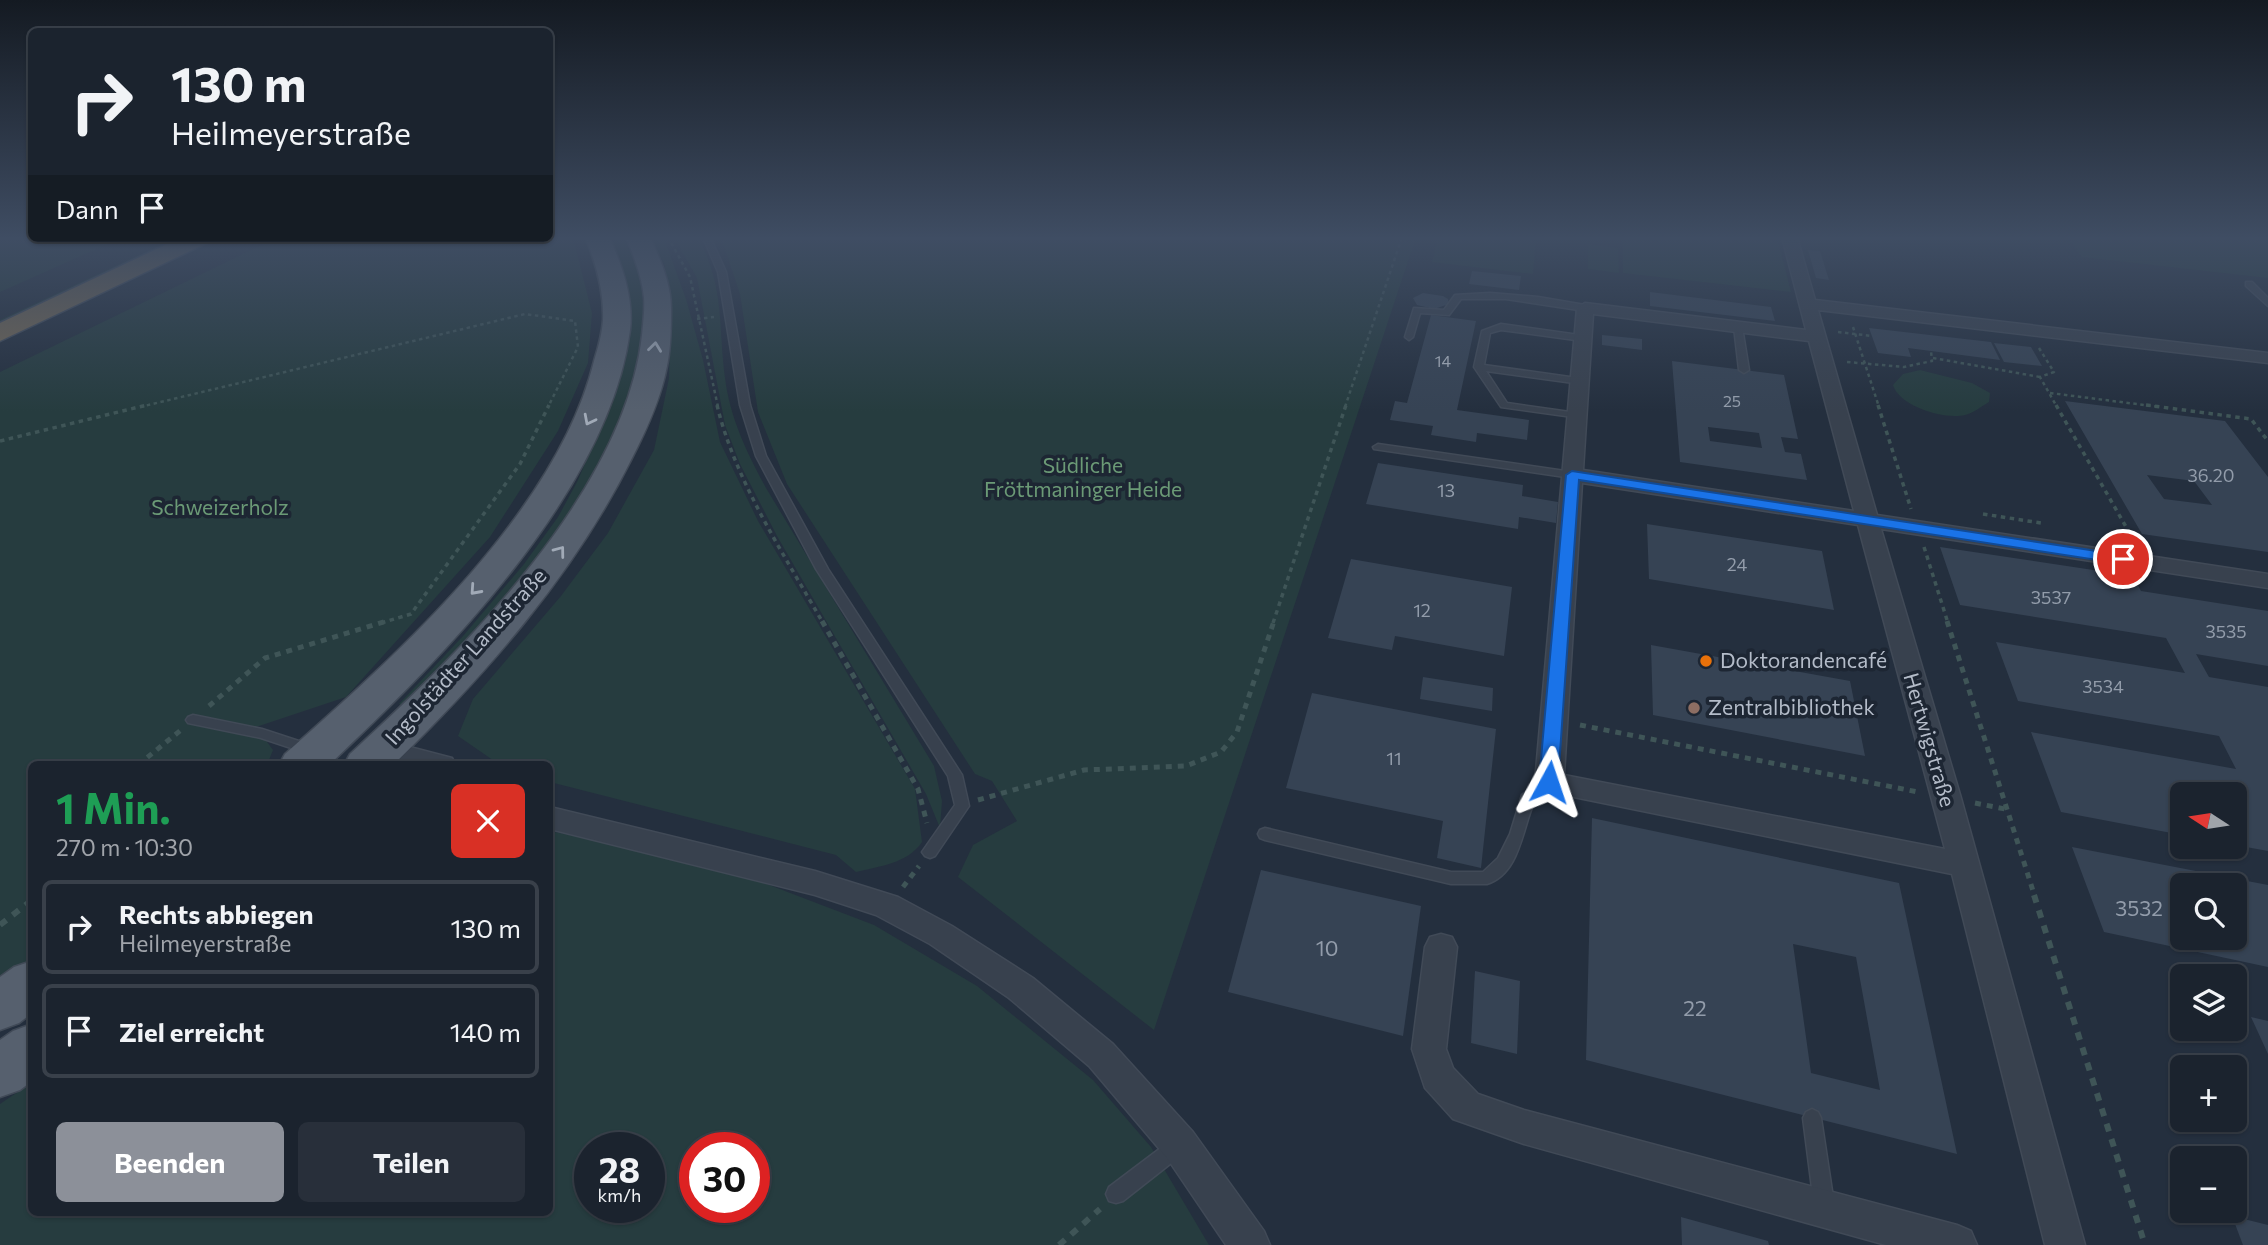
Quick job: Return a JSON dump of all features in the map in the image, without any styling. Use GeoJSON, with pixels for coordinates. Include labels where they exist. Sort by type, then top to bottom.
{"type":"FeatureCollection","features":[{"type":"Feature","properties":{"kind":"highway"},"geometry":{"type":"LineString","coordinates":[[0,309],[30,295]]}},
{"type":"Feature","properties":{"kind":"highway"},"geometry":{"type":"LineString","coordinates":[[0,333],[79,295]]}},
{"type":"Feature","properties":{"kind":"main road","name":"Ingolstädter Landstraße"},"geometry":{"type":"LineString","coordinates":[[318,760],[480,585],[532,517],[567,462],[596,406],[616,330],[614,295]]}},
{"type":"Feature","properties":{"kind":"main road","name":"Ingolstädter Landstraße"},"geometry":{"type":"LineString","coordinates":[[375,757],[442,691],[512,612],[603,489],[639,414],[654,354],[659,308],[657,295]]}},
{"type":"Feature","properties":{"kind":"main road"},"geometry":{"type":"LineString","coordinates":[[318,760],[375,757]]}},
{"type":"Feature","properties":{"kind":"main road"},"geometry":{"type":"LineString","coordinates":[[0,1006],[28,986]]}},
{"type":"Feature","properties":{"kind":"main road"},"geometry":{"type":"LineString","coordinates":[[0,1072],[28,1051]]}},
{"type":"Feature","properties":{"kind":"street","name":"Hertwigstraße"},"geometry":{"type":"LineString","coordinates":[[1806,295],[1947,798],[2065,1245]]}},
{"type":"Feature","properties":{"kind":"street"},"geometry":{"type":"LineString","coordinates":[[1809,304],[2268,358]]}},
{"type":"Feature","properties":{"kind":"street"},"geometry":{"type":"LineString","coordinates":[[1817,333],[1738,327],[1585,308],[1549,782],[1963,864]]}},
{"type":"Feature","properties":{"kind":"street"},"geometry":{"type":"LineString","coordinates":[[1572,475],[2268,581]]}},
{"type":"Feature","properties":{"kind":"street"},"geometry":{"type":"LineString","coordinates":[[375,757],[408,761]]}},
{"type":"Feature","properties":{"kind":"street"},"geometry":{"type":"LineString","coordinates":[[553,819],[791,876],[887,906],[941,935],[1021,988],[1101,1055],[1180,1145],[1250,1245]]}},
{"type":"Feature","properties":{"kind":"street"},"geometry":{"type":"LineString","coordinates":[[1441,947],[1429,1049],[1438,1077],[1466,1107],[1524,1127],[1957,1245]]}},
{"type":"Feature","properties":{"kind":"lane"},"geometry":{"type":"LineString","coordinates":[[726,295],[745,405],[761,456],[822,569],[955,775],[962,806],[930,852]]}},
{"type":"Feature","properties":{"kind":"lane"},"geometry":{"type":"LineString","coordinates":[[1409,337],[1417,310],[1446,313],[1458,297],[1476,295]]}},
{"type":"Feature","properties":{"kind":"lane"},"geometry":{"type":"LineString","coordinates":[[1495,295],[1585,308]]}},
{"type":"Feature","properties":{"kind":"lane"},"geometry":{"type":"LineString","coordinates":[[1577,416],[1504,405],[1479,367],[1486,331],[1501,327],[1583,338]]}},
{"type":"Feature","properties":{"kind":"lane"},"geometry":{"type":"LineString","coordinates":[[1738,327],[1744,370]]}},
{"type":"Feature","properties":{"kind":"lane"},"geometry":{"type":"LineString","coordinates":[[1479,367],[1581,382]]}},
{"type":"Feature","properties":{"kind":"lane"},"geometry":{"type":"LineString","coordinates":[[1378,447],[1572,475]]}},
{"type":"Feature","properties":{"kind":"lane"},"geometry":{"type":"LineString","coordinates":[[193,720],[262,734],[318,760]]}},
{"type":"Feature","properties":{"kind":"lane"},"geometry":{"type":"LineString","coordinates":[[1265,834],[1451,878],[1487,878],[1504,862],[1517,834],[1527,799],[1549,782]]}},
{"type":"Feature","properties":{"kind":"lane"},"geometry":{"type":"LineString","coordinates":[[1812,1118],[1825,1208]]}},
{"type":"Feature","properties":{"kind":"lane"},"geometry":{"type":"LineString","coordinates":[[1116,1194],[1180,1145]]}},
{"type":"Feature","properties":{"kind":"path"},"geometry":{"type":"LineString","coordinates":[[962,806],[1008,789],[1084,770],[1186,766],[1220,752],[1237,732],[1383,295]]}},
{"type":"Feature","properties":{"kind":"path"},"geometry":{"type":"LineString","coordinates":[[0,441],[525,314],[575,321],[578,347],[520,464],[411,614],[265,658],[143,761]]}},
{"type":"Feature","properties":{"kind":"path"},"geometry":{"type":"LineString","coordinates":[[1851,323],[2145,1245]]}},
{"type":"Feature","properties":{"kind":"path"},"geometry":{"type":"LineString","coordinates":[[1933,358],[2040,377],[2054,372],[2027,330]]}},
{"type":"Feature","properties":{"kind":"path"},"geometry":{"type":"LineString","coordinates":[[1817,333],[1872,336]]}},
{"type":"Feature","properties":{"kind":"path"},"geometry":{"type":"LineString","coordinates":[[1931,351],[1933,358]]}},
{"type":"Feature","properties":{"kind":"path"},"geometry":{"type":"LineString","coordinates":[[1824,359],[1904,367],[1917,366],[1932,361],[1933,358]]}},
{"type":"Feature","properties":{"kind":"path"},"geometry":{"type":"LineString","coordinates":[[2040,377],[2146,563]]}},
{"type":"Feature","properties":{"kind":"path"},"geometry":{"type":"LineString","coordinates":[[2049,393],[2250,419],[2268,442]]}},
{"type":"Feature","properties":{"kind":"path"},"geometry":{"type":"LineString","coordinates":[[1553,720],[2005,809]]}},
{"type":"Feature","properties":{"kind":"path"},"geometry":{"type":"LineString","coordinates":[[887,906],[930,852]]}},
{"type":"Feature","properties":{"kind":"path"},"geometry":{"type":"LineString","coordinates":[[0,925],[28,903]]}},
{"type":"Feature","properties":{"kind":"path"},"geometry":{"type":"LineString","coordinates":[[1059,1245],[1116,1194]]}},
{"type":"Feature","properties":{"kind":"green space"},"geometry":{"type":"Polygon","coordinates":[[[53,295],[65,295],[0,326],[0,320],[53,295]]]}},
{"type":"Feature","properties":{"kind":"green space","name":"Schweizerholz"},"geometry":{"type":"Polygon","coordinates":[[[158,295],[588,295],[592,313],[588,363],[558,431],[490,537],[346,697],[256,727],[273,750],[269,761],[28,761],[28,968],[0,990],[0,372],[158,295]]]}},
{"type":"Feature","properties":{"kind":"green space"},"geometry":{"type":"Polygon","coordinates":[[[627,295],[642,295],[639,361],[618,426],[583,491],[539,554],[492,612],[404,707],[399,704],[463,636],[524,564],[558,517],[577,482],[617,390],[628,334],[627,295]]]}},
{"type":"Feature","properties":{"kind":"green space"},"geometry":{"type":"Polygon","coordinates":[[[670,295],[685,295],[703,360],[720,442],[758,521],[915,789],[922,842],[901,860],[856,872],[836,855],[553,783],[553,761],[494,761],[458,736],[473,699],[561,596],[608,533],[654,450],[669,378],[670,295]]]}},
{"type":"Feature","properties":{"kind":"green space"},"geometry":{"type":"Polygon","coordinates":[[[700,295],[718,295],[727,393],[752,462],[934,766],[942,801],[940,828],[926,794],[777,536],[740,464],[725,425],[700,295]]]}},
{"type":"Feature","properties":{"kind":"green space","name":"Südliche Fröttmaninger Heide"},"geometry":{"type":"Polygon","coordinates":[[[740,295],[1397,295],[1154,1030],[958,877],[973,845],[1017,821],[992,781],[975,774],[787,484],[758,412],[740,295]]]}},
{"type":"Feature","properties":{"kind":"green space"},"geometry":{"type":"Polygon","coordinates":[[[1920,370],[1972,383],[1990,393],[1989,402],[1965,415],[1946,415],[1923,410],[1904,399],[1893,385],[1903,374],[1920,370]]]}},
{"type":"Feature","properties":{"kind":"green space"},"geometry":{"type":"Polygon","coordinates":[[[553,832],[658,853],[764,883],[874,925],[977,986],[1093,1080],[1151,1147],[1209,1245],[0,1245],[0,1104],[28,1085],[28,1216],[553,1216],[553,832]]]}},
{"type":"Feature","properties":{"kind":"building"},"geometry":{"type":"Polygon","coordinates":[[[1419,295],[1443,296],[1448,299],[1449,304],[1434,309],[1417,305],[1413,298],[1419,295]]]}},
{"type":"Feature","properties":{"kind":"building"},"geometry":{"type":"Polygon","coordinates":[[[1650,295],[1675,295],[1771,307],[1775,321],[1650,306],[1650,295]]]}},
{"type":"Feature","properties":{"kind":"building"},"geometry":{"type":"Polygon","coordinates":[[[1431,315],[1476,321],[1457,410],[1529,420],[1527,440],[1477,433],[1476,442],[1431,435],[1433,426],[1390,420],[1395,401],[1407,403],[1431,315]]]}},
{"type":"Feature","properties":{"kind":"building"},"geometry":{"type":"Polygon","coordinates":[[[1869,328],[1991,342],[2000,360],[1908,348],[1911,357],[1878,353],[1869,328]]]}},
{"type":"Feature","properties":{"kind":"building"},"geometry":{"type":"Polygon","coordinates":[[[1602,335],[1642,339],[1642,350],[1602,345],[1602,335]]]}},
{"type":"Feature","properties":{"kind":"building"},"geometry":{"type":"Polygon","coordinates":[[[1994,343],[2031,347],[2042,366],[2004,362],[1994,343]]]}},
{"type":"Feature","properties":{"kind":"building"},"geometry":{"type":"Polygon","coordinates":[[[1672,361],[1784,375],[1798,439],[1781,437],[1785,452],[1801,454],[1807,480],[1680,462],[1672,361]],[[1708,427],[1710,441],[1762,448],[1759,433],[1708,427]]]}},
{"type":"Feature","properties":{"kind":"building"},"geometry":{"type":"Polygon","coordinates":[[[2065,401],[2225,421],[2268,477],[2268,552],[2142,534],[2065,401]],[[2147,475],[2164,499],[2212,505],[2194,481],[2147,475]]]}},
{"type":"Feature","properties":{"kind":"building"},"geometry":{"type":"Polygon","coordinates":[[[1378,463],[1523,485],[1522,496],[1558,502],[1556,523],[1519,517],[1518,529],[1366,504],[1378,463]]]}},
{"type":"Feature","properties":{"kind":"building"},"geometry":{"type":"Polygon","coordinates":[[[1647,524],[1822,551],[1834,610],[1649,579],[1647,524]]]}},
{"type":"Feature","properties":{"kind":"building"},"geometry":{"type":"Polygon","coordinates":[[[1940,547],[2133,576],[2141,591],[2268,611],[2268,666],[2196,654],[2209,677],[2268,687],[2268,851],[2247,847],[2247,782],[2170,782],[2170,833],[2061,812],[2031,732],[2236,769],[2219,736],[2018,701],[1996,642],[2185,673],[2166,638],[1960,605],[1940,547]]]}},
{"type":"Feature","properties":{"kind":"building"},"geometry":{"type":"Polygon","coordinates":[[[1351,559],[1512,587],[1504,656],[1395,636],[1392,650],[1328,638],[1351,559]]]}},
{"type":"Feature","properties":{"kind":"building"},"geometry":{"type":"Polygon","coordinates":[[[1651,645],[1850,681],[1865,756],[1653,715],[1651,645]]]}},
{"type":"Feature","properties":{"kind":"building"},"geometry":{"type":"Polygon","coordinates":[[[1423,677],[1493,688],[1492,711],[1420,699],[1423,677]]]}},
{"type":"Feature","properties":{"kind":"building"},"geometry":{"type":"Polygon","coordinates":[[[1312,693],[1496,729],[1481,868],[1437,858],[1443,821],[1286,788],[1312,693]]]}},
{"type":"Feature","properties":{"kind":"building"},"geometry":{"type":"Polygon","coordinates":[[[1592,818],[1899,883],[1957,1154],[1586,1060],[1592,818]],[[1793,944],[1811,1073],[1880,1090],[1856,957],[1793,944]]]}},
{"type":"Feature","properties":{"kind":"building"},"geometry":{"type":"Polygon","coordinates":[[[2072,847],[2206,873],[2170,873],[2170,946],[2104,932],[2072,847]]]}},
{"type":"Feature","properties":{"kind":"building"},"geometry":{"type":"Polygon","coordinates":[[[1261,870],[1421,906],[1403,1036],[1228,992],[1261,870]]]}},
{"type":"Feature","properties":{"kind":"building"},"geometry":{"type":"Polygon","coordinates":[[[2247,881],[2268,885],[2268,967],[2188,950],[2247,950],[2247,881]]]}},
{"type":"Feature","properties":{"kind":"building"},"geometry":{"type":"Polygon","coordinates":[[[1475,971],[1520,981],[1517,1054],[1471,1043],[1475,971]]]}},
{"type":"Feature","properties":{"kind":"building"},"geometry":{"type":"Polygon","coordinates":[[[2251,1017],[2268,1021],[2268,1054],[2251,1017]]]}},
{"type":"Feature","properties":{"kind":"building"},"geometry":{"type":"Polygon","coordinates":[[[1681,1217],[1768,1241],[1769,1245],[1682,1245],[1681,1217]]]}},
{"type":"Feature","properties":{"kind":"building"},"geometry":{"type":"Polygon","coordinates":[[[2247,1220],[2268,1225],[2268,1245],[2243,1245],[2235,1223],[2247,1223],[2247,1220]]]}},
{"type":"Feature","properties":{"kind":"place","name":"Doktorandencafé"},"geometry":{"type":"Point","coordinates":[1706,661]}},
{"type":"Feature","properties":{"kind":"place","name":"Zentralbibliothek"},"geometry":{"type":"Point","coordinates":[1694,708]}},
{"type":"Feature","properties":{"kind":"route"},"geometry":{"type":"LineString","coordinates":[[1549,782],[1572,475],[2123,559]]}}]}
